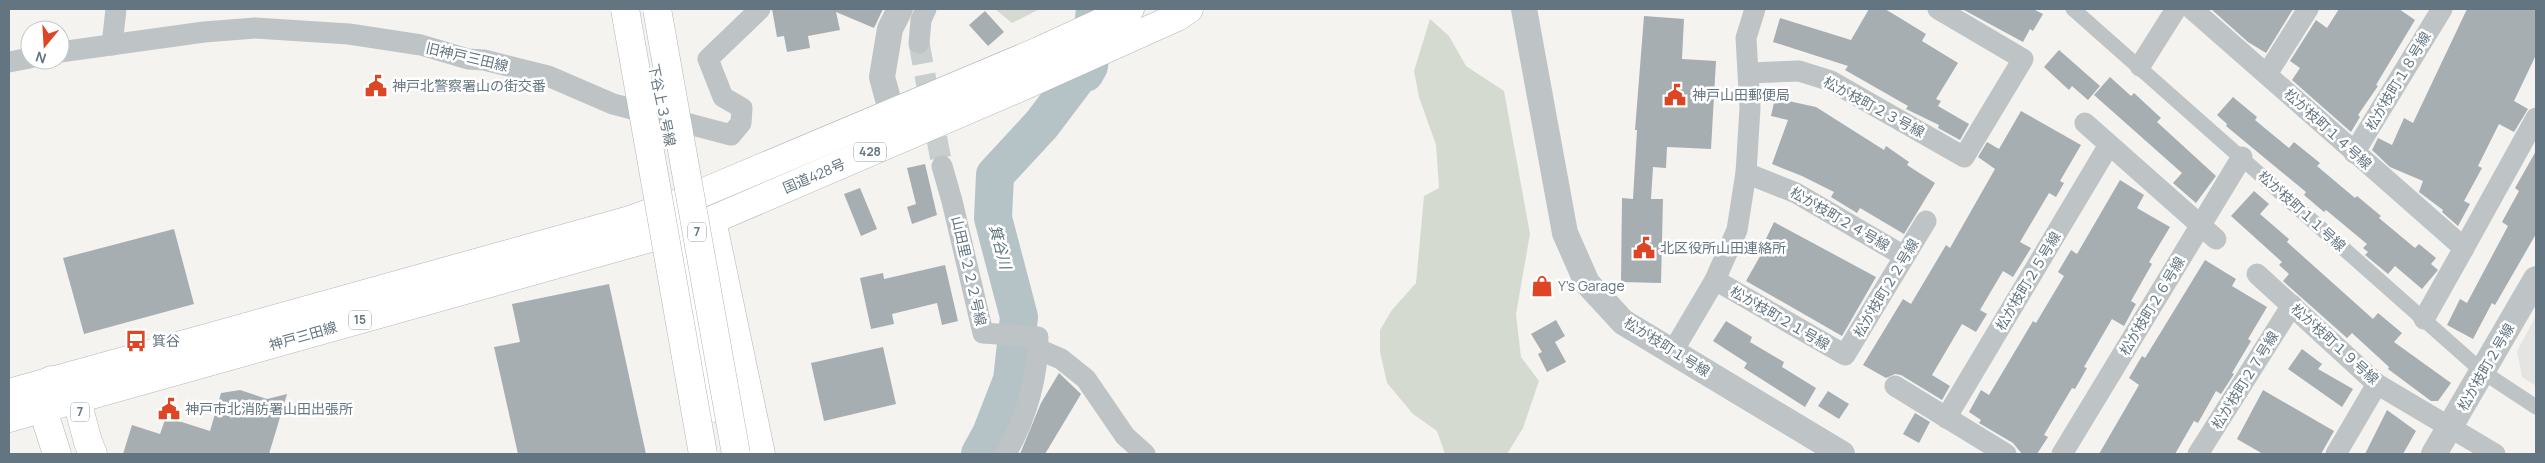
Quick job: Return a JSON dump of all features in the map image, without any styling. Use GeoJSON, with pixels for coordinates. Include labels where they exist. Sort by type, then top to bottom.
{"type":"FeatureCollection","features":[{"type":"Feature","properties":{"kind":"main road"},"geometry":{"type":"LineString","coordinates":[[625,9],[703,454]]}},
{"type":"Feature","properties":{"kind":"main road","name":"7"},"geometry":{"type":"LineString","coordinates":[[657,9],[736,454]]}},
{"type":"Feature","properties":{"kind":"main road","name":"国道428号"},"geometry":{"type":"LineString","coordinates":[[685,200],[1039,51],[1130,9]]}},
{"type":"Feature","properties":{"kind":"main road","name":"国道428号"},"geometry":{"type":"LineString","coordinates":[[712,220],[1028,84],[1189,9]]}},
{"type":"Feature","properties":{"kind":"main road"},"geometry":{"type":"LineString","coordinates":[[685,200],[679,230],[724,454]]}},
{"type":"Feature","properties":{"kind":"main road","name":"神戸三田線"},"geometry":{"type":"LineString","coordinates":[[9,397],[51,380],[630,220],[685,200]]}},
{"type":"Feature","properties":{"kind":"main road"},"geometry":{"type":"LineString","coordinates":[[712,220],[761,454]]}},
{"type":"Feature","properties":{"kind":"main road","name":"神戸三田線"},"geometry":{"type":"LineString","coordinates":[[9,397],[43,410],[712,220]]}},
{"type":"Feature","properties":{"kind":"main road"},"geometry":{"type":"LineString","coordinates":[[51,380],[43,410],[57,454]]}},
{"type":"Feature","properties":{"kind":"main road","name":"7"},"geometry":{"type":"LineString","coordinates":[[51,380],[77,401],[88,442],[94,454]]}},
{"type":"Feature","properties":{"kind":"street"},"geometry":{"type":"LineString","coordinates":[[112,46],[116,9]]}},
{"type":"Feature","properties":{"kind":"street","name":"下谷上３号線"},"geometry":{"type":"LineString","coordinates":[[643,9],[663,118],[685,200]]}},
{"type":"Feature","properties":{"kind":"street","name":"旧神戸三田線"},"geometry":{"type":"LineString","coordinates":[[70,51],[204,32],[255,28],[349,34],[421,46],[468,59],[484,60],[548,76],[614,104],[731,135],[741,123],[742,108],[723,97],[708,59],[760,9]]}},
{"type":"Feature","properties":{"kind":"street"},"geometry":{"type":"LineString","coordinates":[[892,114],[882,77],[890,29],[900,9]]}},
{"type":"Feature","properties":{"kind":"street"},"geometry":{"type":"LineString","coordinates":[[919,44],[921,20],[926,9]]}},
{"type":"Feature","properties":{"kind":"street","name":"松が枝町１号線"},"geometry":{"type":"LineString","coordinates":[[1524,9],[1565,233],[1587,283],[1623,322],[1673,351],[1832,452]]}},
{"type":"Feature","properties":{"kind":"street"},"geometry":{"type":"LineString","coordinates":[[1673,351],[1715,280],[1738,230],[1746,173],[1749,73],[1746,38],[1755,9]]}},
{"type":"Feature","properties":{"kind":"street","name":"松が枝町２３号線"},"geometry":{"type":"LineString","coordinates":[[1749,73],[1799,71],[1831,81],[1964,157],[2023,59],[1938,9]]}},
{"type":"Feature","properties":{"kind":"street","name":"松が枝町１１号線"},"geometry":{"type":"LineString","coordinates":[[2072,9],[2140,66],[2483,372],[2536,407]]}},
{"type":"Feature","properties":{"kind":"street"},"geometry":{"type":"LineString","coordinates":[[2140,66],[2176,9]]}},
{"type":"Feature","properties":{"kind":"street","name":"松が枝町１４号線"},"geometry":{"type":"LineString","coordinates":[[2192,9],[2464,248]]}},
{"type":"Feature","properties":{"kind":"street"},"geometry":{"type":"LineString","coordinates":[[2267,74],[2308,9]]}},
{"type":"Feature","properties":{"kind":"street","name":"松が枝町１８号線"},"geometry":{"type":"LineString","coordinates":[[2354,153],[2442,9]]}},
{"type":"Feature","properties":{"kind":"street"},"geometry":{"type":"LineString","coordinates":[[2424,319],[2536,118]]}},
{"type":"Feature","properties":{"kind":"street"},"geometry":{"type":"LineString","coordinates":[[2085,123],[2208,232]]}},
{"type":"Feature","properties":{"kind":"street","name":"松が枝町２５号線"},"geometry":{"type":"LineString","coordinates":[[1946,418],[2109,145]]}},
{"type":"Feature","properties":{"kind":"street","name":"松が枝町２６号線"},"geometry":{"type":"LineString","coordinates":[[2062,454],[2208,232],[2242,157]]}},
{"type":"Feature","properties":{"kind":"street","name":"山田里２２２号線"},"geometry":{"type":"LineString","coordinates":[[942,166],[983,333],[1033,342]]}},
{"type":"Feature","properties":{"kind":"street","name":"松が枝町２４号線"},"geometry":{"type":"LineString","coordinates":[[1746,173],[1796,193],[1904,256]]}},
{"type":"Feature","properties":{"kind":"street"},"geometry":{"type":"LineString","coordinates":[[685,200],[712,220]]}},
{"type":"Feature","properties":{"kind":"street","name":"松が枝町２２号線"},"geometry":{"type":"LineString","coordinates":[[1846,355],[1926,220]]}},
{"type":"Feature","properties":{"kind":"street","name":"松が枝町１９号線"},"geometry":{"type":"LineString","coordinates":[[2257,274],[2377,384],[2495,454]]}},
{"type":"Feature","properties":{"kind":"street","name":"松が枝町２号線"},"geometry":{"type":"LineString","coordinates":[[2434,454],[2536,279]]}},
{"type":"Feature","properties":{"kind":"street","name":"松が枝町２１号線"},"geometry":{"type":"LineString","coordinates":[[1715,280],[1846,355]]}},
{"type":"Feature","properties":{"kind":"street","name":"松が枝町２７号線"},"geometry":{"type":"LineString","coordinates":[[2198,454],[2292,305]]}},
{"type":"Feature","properties":{"kind":"street"},"geometry":{"type":"LineString","coordinates":[[1006,454],[1027,410],[1038,362],[1033,342]]}},
{"type":"Feature","properties":{"kind":"street"},"geometry":{"type":"LineString","coordinates":[[1033,342],[1061,359],[1086,379],[1125,436],[1145,454]]}},
{"type":"Feature","properties":{"kind":"street"},"geometry":{"type":"LineString","coordinates":[[2336,454],[2377,384]]}},
{"type":"Feature","properties":{"kind":"street"},"geometry":{"type":"LineString","coordinates":[[1895,386],[2006,454]]}},
{"type":"Feature","properties":{"kind":"shaded area"},"geometry":{"type":"Polygon","coordinates":[[[995,9],[1040,9],[1012,23],[995,9]]]}},
{"type":"Feature","properties":{"kind":"shaded area"},"geometry":{"type":"Polygon","coordinates":[[[1430,19],[1449,36],[1466,66],[1504,91],[1530,234],[1516,314],[1521,357],[1539,381],[1523,428],[1507,454],[1445,454],[1437,431],[1413,414],[1387,383],[1380,352],[1380,330],[1392,310],[1416,283],[1424,196],[1439,188],[1436,145],[1419,97],[1414,71],[1430,19]]]}},
{"type":"Feature","properties":{"kind":"shaded area"},"geometry":{"type":"Polygon","coordinates":[[[2536,316],[2536,386],[2522,377],[2517,351],[2536,316]]]}},
{"type":"Feature","properties":{"kind":"building"},"geometry":{"type":"Polygon","coordinates":[[[772,9],[883,9],[874,28],[836,12],[840,30],[808,36],[810,48],[787,52],[784,36],[777,37],[772,9]]]}},
{"type":"Feature","properties":{"kind":"building"},"geometry":{"type":"Polygon","coordinates":[[[1869,9],[1885,9],[1895,15],[1926,34],[1922,41],[1958,63],[1936,99],[1941,101],[1938,106],[1969,124],[1960,140],[1938,128],[1939,125],[1906,109],[1908,106],[1845,70],[1848,66],[1773,42],[1780,18],[1851,40],[1869,9]]]}},
{"type":"Feature","properties":{"kind":"building"},"geometry":{"type":"Polygon","coordinates":[[[1962,9],[2033,9],[2043,14],[2033,31],[2030,29],[2023,42],[1962,9]]]}},
{"type":"Feature","properties":{"kind":"building"},"geometry":{"type":"Polygon","coordinates":[[[2211,9],[2293,9],[2266,53],[2248,42],[2211,9]]]}},
{"type":"Feature","properties":{"kind":"building"},"geometry":{"type":"Polygon","coordinates":[[[2339,9],[2399,9],[2415,20],[2376,85],[2378,86],[2358,115],[2360,117],[2351,132],[2292,80],[2300,68],[2290,61],[2316,20],[2327,28],[2339,9]]]}},
{"type":"Feature","properties":{"kind":"building"},"geometry":{"type":"Polygon","coordinates":[[[2467,9],[2536,9],[2536,55],[2514,101],[2528,109],[2514,132],[2499,124],[2478,166],[2482,168],[2464,201],[2470,204],[2458,226],[2442,212],[2443,210],[2419,192],[2423,181],[2390,167],[2372,150],[2378,138],[2392,145],[2404,118],[2413,123],[2467,9]]]}},
{"type":"Feature","properties":{"kind":"building"},"geometry":{"type":"Polygon","coordinates":[[[985,11],[1004,32],[988,46],[969,25],[985,11]]]}},
{"type":"Feature","properties":{"kind":"building"},"geometry":{"type":"Polygon","coordinates":[[[1644,16],[1684,19],[1682,59],[1716,61],[1711,149],[1667,147],[1666,168],[1653,167],[1651,199],[1663,199],[1661,283],[1621,282],[1622,198],[1633,199],[1637,130],[1635,130],[1644,16]]]}},
{"type":"Feature","properties":{"kind":"building"},"geometry":{"type":"Polygon","coordinates":[[[2059,50],[2100,86],[2088,100],[2072,86],[2069,90],[2044,67],[2059,50]]]}},
{"type":"Feature","properties":{"kind":"building"},"geometry":{"type":"Polygon","coordinates":[[[2110,77],[2131,96],[2134,93],[2161,118],[2157,122],[2216,176],[2196,203],[2173,183],[2182,173],[2094,95],[2110,77]]]}},
{"type":"Feature","properties":{"kind":"building"},"geometry":{"type":"Polygon","coordinates":[[[2233,97],[2257,117],[2255,120],[2289,148],[2294,142],[2320,163],[2317,166],[2355,198],[2357,196],[2381,216],[2379,218],[2415,248],[2419,244],[2436,258],[2431,264],[2438,270],[2422,289],[2395,266],[2388,274],[2365,255],[2368,252],[2363,248],[2367,244],[2326,210],[2324,212],[2304,195],[2306,192],[2226,126],[2227,124],[2217,115],[2233,97]]]}},
{"type":"Feature","properties":{"kind":"building"},"geometry":{"type":"Polygon","coordinates":[[[1775,98],[1816,107],[1884,150],[1886,146],[1909,162],[1907,165],[1935,183],[1904,234],[1860,208],[1857,213],[1831,197],[1834,192],[1772,164],[1788,120],[1771,116],[1775,98]]]}},
{"type":"Feature","properties":{"kind":"building"},"geometry":{"type":"Polygon","coordinates":[[[2021,111],[2081,145],[2060,181],[2064,183],[2056,197],[2049,193],[2020,242],[2031,248],[2013,277],[2003,271],[1980,310],[1987,314],[1976,332],[1962,324],[1932,375],[1950,386],[1942,400],[1901,375],[1895,374],[1886,378],[1863,365],[1903,299],[1911,304],[1946,245],[1950,248],[1995,169],[1978,157],[1987,142],[1999,149],[2021,111]]]}},
{"type":"Feature","properties":{"kind":"building"},"geometry":{"type":"Polygon","coordinates":[[[2536,151],[2536,234],[2495,305],[2492,303],[2473,339],[2447,325],[2460,299],[2467,303],[2508,226],[2502,222],[2519,191],[2515,188],[2536,151]]]}},
{"type":"Feature","properties":{"kind":"building"},"geometry":{"type":"Polygon","coordinates":[[[925,164],[937,215],[912,224],[907,207],[916,204],[907,168],[925,164]]]}},
{"type":"Feature","properties":{"kind":"building"},"geometry":{"type":"Polygon","coordinates":[[[2120,180],[2144,195],[2137,208],[2170,227],[2149,262],[2152,264],[2131,301],[2136,304],[2124,326],[2112,319],[2084,367],[2087,368],[2075,389],[2072,388],[2044,435],[2048,437],[2037,454],[2022,454],[2013,443],[1979,423],[1981,420],[1969,412],[1981,390],[1989,395],[2033,321],[2036,323],[2064,276],[2058,272],[2071,250],[2077,254],[2120,180]]]}},
{"type":"Feature","properties":{"kind":"building"},"geometry":{"type":"Polygon","coordinates":[[[860,188],[877,229],[861,236],[844,194],[860,188]]]}},
{"type":"Feature","properties":{"kind":"building"},"geometry":{"type":"Polygon","coordinates":[[[2254,191],[2269,204],[2260,214],[2289,239],[2287,242],[2373,319],[2378,313],[2402,333],[2394,342],[2451,383],[2438,401],[2431,401],[2388,369],[2389,367],[2352,333],[2347,338],[2283,281],[2289,274],[2279,265],[2282,262],[2231,216],[2254,191]]]}},
{"type":"Feature","properties":{"kind":"building"},"geometry":{"type":"Polygon","coordinates":[[[1774,222],[1876,277],[1842,336],[1746,281],[1767,244],[1764,243],[1774,222]]]}},
{"type":"Feature","properties":{"kind":"building"},"geometry":{"type":"Polygon","coordinates":[[[174,229],[194,304],[84,334],[63,258],[174,229]]]}},
{"type":"Feature","properties":{"kind":"building"},"geometry":{"type":"Polygon","coordinates":[[[2205,260],[2236,279],[2232,286],[2267,307],[2248,339],[2251,341],[2232,373],[2234,374],[2221,394],[2216,391],[2198,423],[2194,421],[2175,454],[2099,454],[2139,385],[2129,378],[2142,356],[2145,358],[2205,260]]]}},
{"type":"Feature","properties":{"kind":"building"},"geometry":{"type":"Polygon","coordinates":[[[945,265],[958,321],[942,325],[937,303],[892,314],[894,324],[871,329],[860,278],[883,273],[884,279],[945,265]]]}},
{"type":"Feature","properties":{"kind":"building"},"geometry":{"type":"Polygon","coordinates":[[[609,284],[646,454],[518,454],[494,347],[520,342],[512,304],[609,284]]]}},
{"type":"Feature","properties":{"kind":"building"},"geometry":{"type":"Polygon","coordinates":[[[1556,320],[1565,336],[1555,342],[1566,362],[1547,372],[1538,354],[1542,352],[1531,334],[1556,320]]]}},
{"type":"Feature","properties":{"kind":"building"},"geometry":{"type":"Polygon","coordinates":[[[1726,321],[1752,337],[1750,342],[1784,362],[1782,367],[1816,388],[1805,407],[1744,368],[1747,363],[1713,341],[1726,321]]]}},
{"type":"Feature","properties":{"kind":"building"},"geometry":{"type":"Polygon","coordinates":[[[883,347],[896,404],[824,421],[811,363],[883,347]]]}},
{"type":"Feature","properties":{"kind":"building"},"geometry":{"type":"Polygon","coordinates":[[[2302,349],[2322,364],[2318,369],[2353,389],[2342,407],[2288,369],[2302,349]]]}},
{"type":"Feature","properties":{"kind":"building"},"geometry":{"type":"Polygon","coordinates":[[[1059,373],[1081,394],[1045,454],[1020,454],[1041,403],[1059,373]]]}},
{"type":"Feature","properties":{"kind":"building"},"geometry":{"type":"Polygon","coordinates":[[[240,390],[267,399],[287,394],[269,454],[123,454],[132,425],[160,434],[166,417],[210,431],[221,393],[240,390]]]}},
{"type":"Feature","properties":{"kind":"building"},"geometry":{"type":"Polygon","coordinates":[[[2263,390],[2334,431],[2321,454],[2263,454],[2237,439],[2263,390]]]}},
{"type":"Feature","properties":{"kind":"building"},"geometry":{"type":"Polygon","coordinates":[[[1828,391],[1849,404],[1839,419],[1818,406],[1828,391]]]}},
{"type":"Feature","properties":{"kind":"building"},"geometry":{"type":"Polygon","coordinates":[[[2387,410],[2416,431],[2403,454],[2365,454],[2387,410]]]}},
{"type":"Feature","properties":{"kind":"building"},"geometry":{"type":"Polygon","coordinates":[[[1915,413],[1930,422],[1919,443],[1903,434],[1915,413]]]}},
{"type":"Feature","properties":{"kind":"waterway","name":"箕谷川"},"geometry":{"type":"LineString","coordinates":[[980,454],[991,434],[1012,380],[1019,317],[993,218],[995,175],[1042,124],[1079,75],[1085,73],[1089,66],[1095,9]]}},
{"type":"Feature","properties":{"kind":"tunnel"},"geometry":{"type":"LineString","coordinates":[[919,43],[942,166]]}},
{"type":"Feature","properties":{"kind":"place","name":"神戸北警察署山の街交番"},"geometry":{"type":"Point","coordinates":[376,86]}},
{"type":"Feature","properties":{"kind":"place","name":"神戸山田郵便局"},"geometry":{"type":"Point","coordinates":[1675,95]}},
{"type":"Feature","properties":{"kind":"place","name":"北区役所山田連絡所"},"geometry":{"type":"Point","coordinates":[1644,248]}},
{"type":"Feature","properties":{"kind":"place","name":"Y's Garage"},"geometry":{"type":"Point","coordinates":[1542,286]}},
{"type":"Feature","properties":{"kind":"place","name":"箕谷"},"geometry":{"type":"Point","coordinates":[136,341]}},
{"type":"Feature","properties":{"kind":"place","name":"神戸市北消防署山田出張所"},"geometry":{"type":"Point","coordinates":[169,409]}}]}
